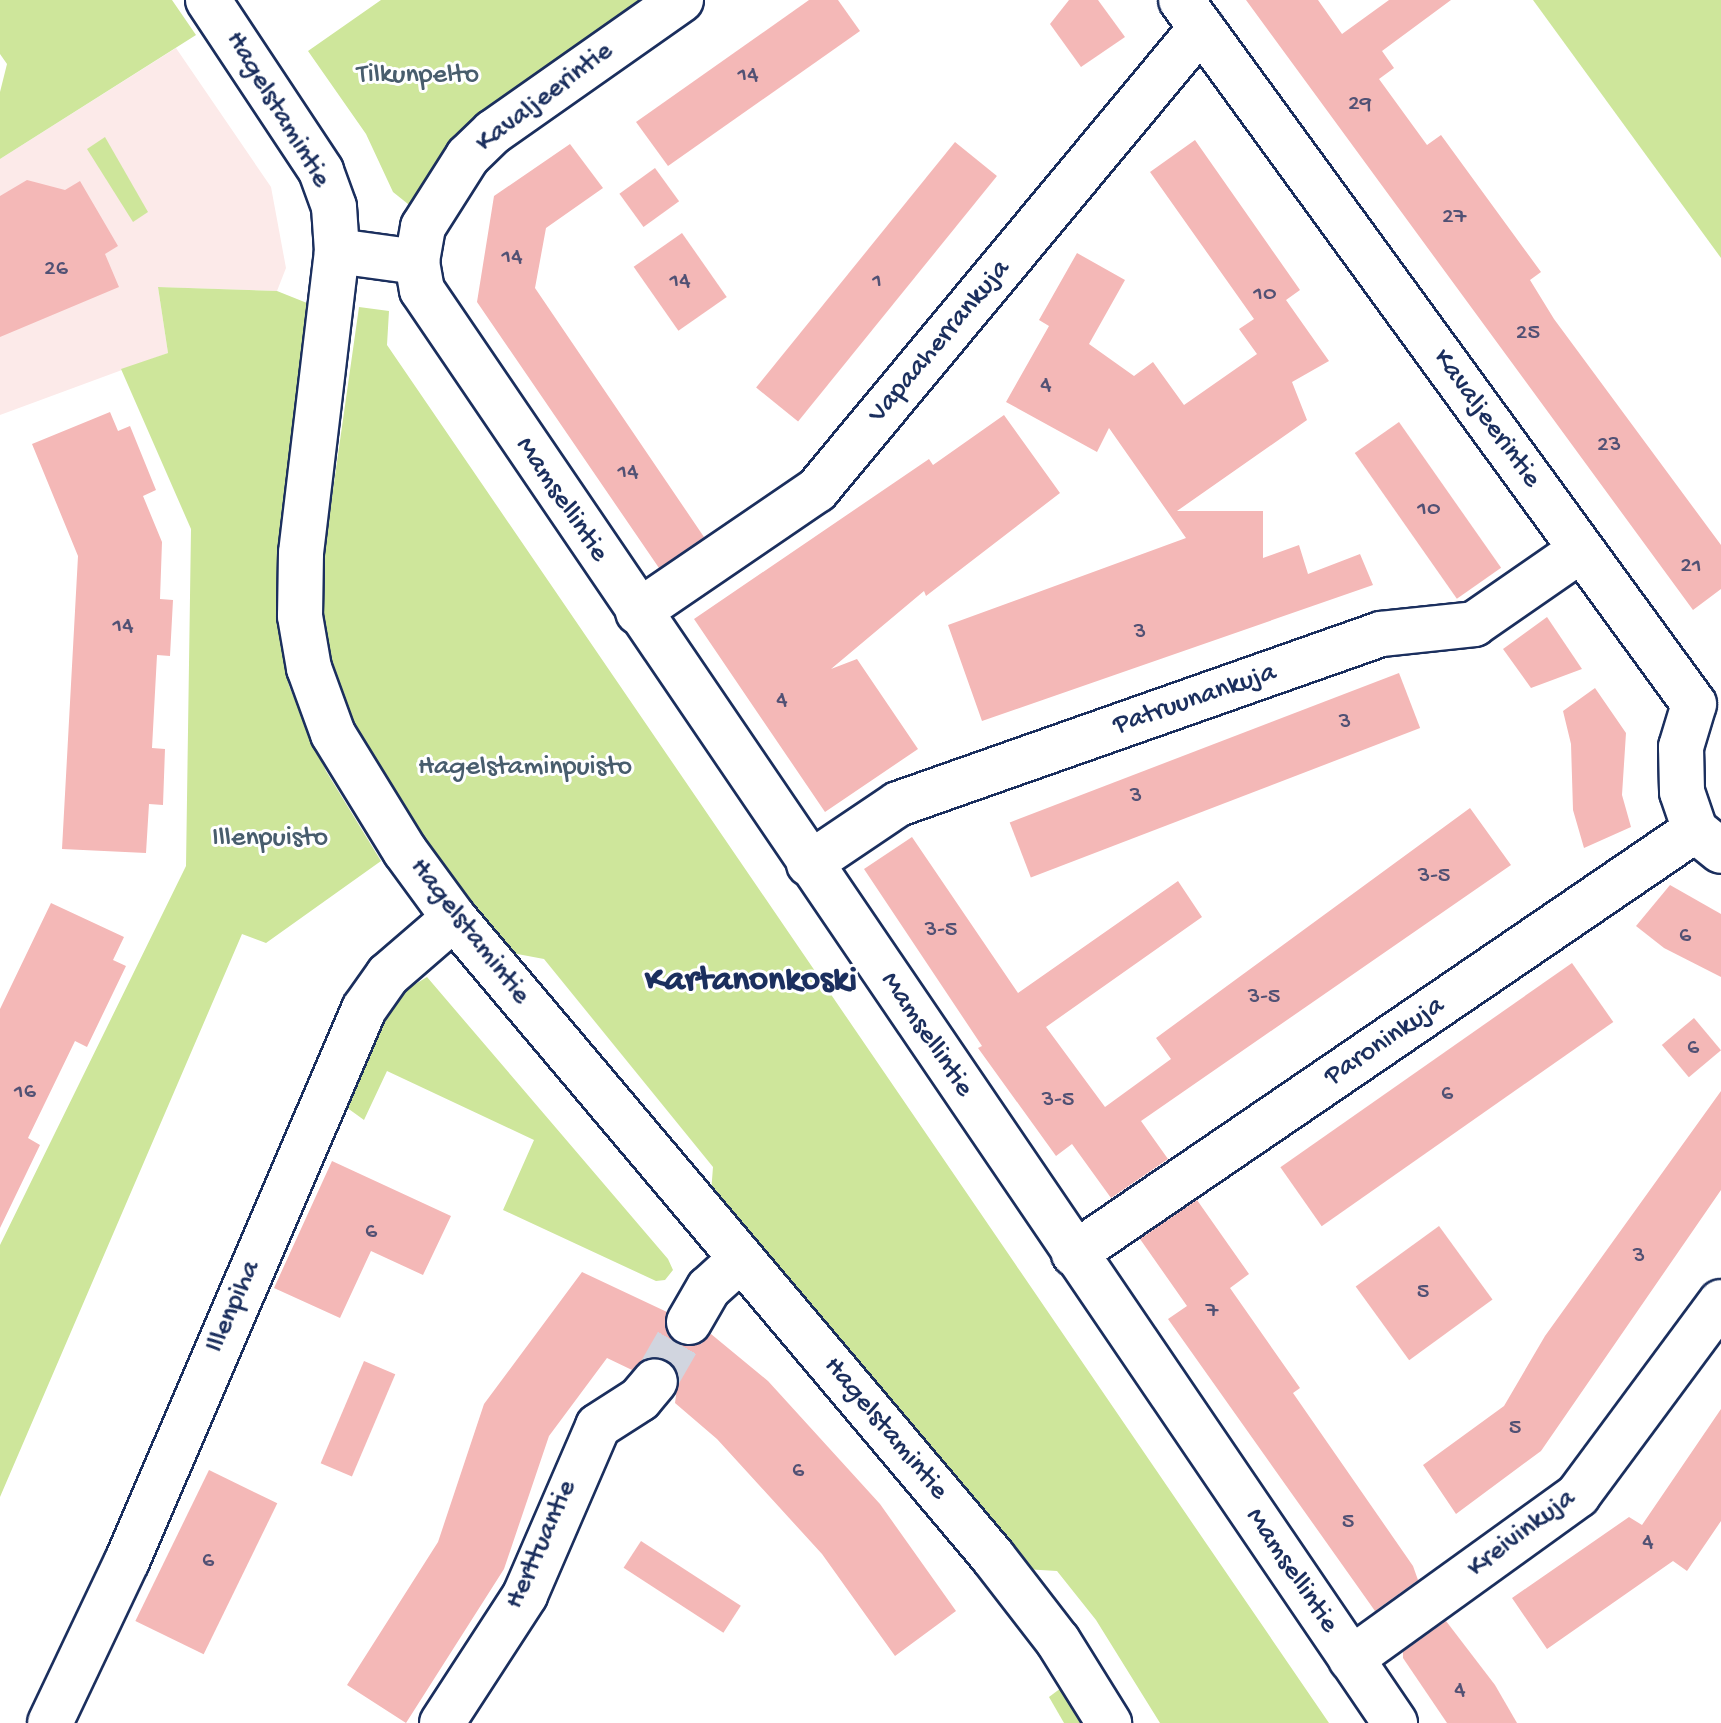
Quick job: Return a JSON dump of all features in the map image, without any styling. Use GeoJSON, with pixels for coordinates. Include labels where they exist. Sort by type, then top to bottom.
{"type":"FeatureCollection","features":[{"type":"Feature","properties":{"kind":"street","name":"Hagelstamintie"},"geometry":{"type":"LineString","coordinates":[[208,0],[321,171],[334,207],[337,251],[301,553],[300,616],[309,668],[333,734],[454,918],[993,1557],[1058,1641],[1109,1723]]}},
{"type":"Feature","properties":{"kind":"street","name":"Kavaljeerintie"},"geometry":{"type":"LineString","coordinates":[[417,262],[423,227],[468,156],[493,132],[681,0]]}},
{"type":"Feature","properties":{"kind":"street","name":"Kavaljeerintie"},"geometry":{"type":"LineString","coordinates":[[1191,14],[1694,704],[1680,769],[1708,840]]}},
{"type":"Feature","properties":{"kind":"street","name":"Vapaaherrankuja"},"geometry":{"type":"LineString","coordinates":[[638,612],[817,490],[1191,14]]}},
{"type":"Feature","properties":{"kind":"street"},"geometry":{"type":"LineString","coordinates":[[337,251],[417,262]]}},
{"type":"Feature","properties":{"kind":"street","name":"Mamsellintie"},"geometry":{"type":"LineString","coordinates":[[417,262],[422,290],[437,316],[1395,1723]]}},
{"type":"Feature","properties":{"kind":"street","name":"Patruunankuja"},"geometry":{"type":"LineString","coordinates":[[809,864],[898,804],[1381,634],[1474,624],[1581,550]]}},
{"type":"Feature","properties":{"kind":"street","name":"Paroninkuja"},"geometry":{"type":"LineString","coordinates":[[1074,1254],[1708,840]]}},
{"type":"Feature","properties":{"kind":"street","name":"Illenpiha"},"geometry":{"type":"LineString","coordinates":[[50,1723],[127,1561],[364,1009],[388,975],[454,918]]}},
{"type":"Feature","properties":{"kind":"street"},"geometry":{"type":"LineString","coordinates":[[689,1322],[709,1288],[741,1259]]}},
{"type":"Feature","properties":{"kind":"street","name":"Kreivinkuja"},"geometry":{"type":"LineString","coordinates":[[1351,1659],[1578,1495],[1721,1302]]}},
{"type":"Feature","properties":{"kind":"street","name":"Herttuantie"},"geometry":{"type":"LineString","coordinates":[[442,1723],[529,1586],[598,1426],[640,1399],[655,1381]]}},
{"type":"Feature","properties":{"kind":"shaded area"},"geometry":{"type":"Polygon","coordinates":[[[176,48],[271,187],[286,268],[277,291],[158,287],[168,353],[0,415],[0,159],[176,48]]]}},
{"type":"Feature","properties":{"kind":"green space"},"geometry":{"type":"Polygon","coordinates":[[[0,0],[172,0],[196,35],[0,159],[0,92],[7,64],[0,54],[0,0]]]}},
{"type":"Feature","properties":{"kind":"green space","name":"Tilkunpelto"},"geometry":{"type":"Polygon","coordinates":[[[381,0],[655,0],[413,208],[393,192],[366,134],[308,51],[381,0]]]}},
{"type":"Feature","properties":{"kind":"green space"},"geometry":{"type":"Polygon","coordinates":[[[1533,0],[1721,0],[1721,258],[1533,0]]]}},
{"type":"Feature","properties":{"kind":"green space"},"geometry":{"type":"Polygon","coordinates":[[[105,137],[148,212],[133,222],[87,149],[105,137]]]}},
{"type":"Feature","properties":{"kind":"green space","name":"Illenpuisto"},"geometry":{"type":"Polygon","coordinates":[[[158,287],[277,291],[307,303],[277,585],[289,686],[326,771],[381,861],[266,943],[242,934],[0,1497],[0,1245],[186,866],[191,529],[121,369],[168,353],[158,287]]]}},
{"type":"Feature","properties":{"kind":"green space","name":"Hagelstaminpuisto"},"geometry":{"type":"Polygon","coordinates":[[[359,307],[389,311],[387,345],[1329,1723],[1160,1723],[1096,1620],[1057,1571],[1024,1569],[892,1400],[711,1193],[713,1167],[544,959],[512,953],[433,854],[367,756],[332,679],[322,627],[322,567],[359,307]]]}},
{"type":"Feature","properties":{"kind":"green space"},"geometry":{"type":"Polygon","coordinates":[[[427,977],[668,1259],[673,1270],[665,1280],[656,1281],[503,1210],[534,1140],[387,1071],[364,1120],[346,1107],[344,1095],[399,994],[427,977]]]}},
{"type":"Feature","properties":{"kind":"green space"},"geometry":{"type":"Polygon","coordinates":[[[1061,1688],[1081,1723],[1064,1723],[1049,1697],[1061,1688]]]}},
{"type":"Feature","properties":{"kind":"building"},"geometry":{"type":"Polygon","coordinates":[[[809,0],[838,0],[860,31],[668,166],[636,122],[809,0]]]}},
{"type":"Feature","properties":{"kind":"building"},"geometry":{"type":"Polygon","coordinates":[[[1069,0],[1098,0],[1125,37],[1081,67],[1050,24],[1069,0]]]}},
{"type":"Feature","properties":{"kind":"building"},"geometry":{"type":"Polygon","coordinates":[[[1246,0],[1318,0],[1342,34],[1389,0],[1451,0],[1382,51],[1394,68],[1379,79],[1427,145],[1441,135],[1541,272],[1530,280],[1554,319],[1721,545],[1721,589],[1693,610],[1246,0]]]}},
{"type":"Feature","properties":{"kind":"building"},"geometry":{"type":"Polygon","coordinates":[[[1195,140],[1300,290],[1286,300],[1329,361],[1292,382],[1307,420],[1177,511],[1263,511],[1263,558],[1299,545],[1308,574],[1360,554],[1373,585],[982,721],[948,625],[1186,538],[1109,428],[1097,452],[1006,402],[1049,326],[1039,320],[1077,253],[1125,280],[1089,344],[1134,376],[1153,362],[1184,405],[1257,354],[1239,329],[1254,319],[1150,172],[1195,140]]]}},
{"type":"Feature","properties":{"kind":"building"},"geometry":{"type":"Polygon","coordinates":[[[955,142],[997,176],[798,422],[756,388],[955,142]]]}},
{"type":"Feature","properties":{"kind":"building"},"geometry":{"type":"Polygon","coordinates":[[[570,144],[603,188],[546,228],[535,288],[704,537],[659,568],[477,302],[494,196],[570,144]]]}},
{"type":"Feature","properties":{"kind":"building"},"geometry":{"type":"Polygon","coordinates":[[[655,168],[679,201],[644,227],[619,194],[655,168]]]}},
{"type":"Feature","properties":{"kind":"building"},"geometry":{"type":"Polygon","coordinates":[[[27,180],[65,190],[80,181],[118,246],[105,254],[119,287],[0,337],[0,196],[27,180]]]}},
{"type":"Feature","properties":{"kind":"building"},"geometry":{"type":"Polygon","coordinates":[[[682,233],[727,297],[678,331],[634,267],[682,233]]]}},
{"type":"Feature","properties":{"kind":"building"},"geometry":{"type":"Polygon","coordinates":[[[110,412],[118,431],[130,426],[156,490],[143,496],[162,542],[160,599],[173,600],[170,656],[157,655],[152,748],[165,749],[163,805],[149,804],[146,853],[62,849],[78,556],[32,444],[110,412]]]}},
{"type":"Feature","properties":{"kind":"building"},"geometry":{"type":"Polygon","coordinates":[[[1004,415],[1060,493],[926,596],[924,591],[831,669],[857,659],[918,749],[825,812],[694,619],[929,459],[933,465],[1004,415]]]}},
{"type":"Feature","properties":{"kind":"building"},"geometry":{"type":"Polygon","coordinates":[[[1399,422],[1501,568],[1457,599],[1355,453],[1399,422]]]}},
{"type":"Feature","properties":{"kind":"building"},"geometry":{"type":"Polygon","coordinates":[[[1547,617],[1582,669],[1531,688],[1503,649],[1547,617]]]}},
{"type":"Feature","properties":{"kind":"building"},"geometry":{"type":"Polygon","coordinates":[[[1399,673],[1420,728],[1031,878],[1010,822],[1399,673]]]}},
{"type":"Feature","properties":{"kind":"building"},"geometry":{"type":"Polygon","coordinates":[[[1595,688],[1626,733],[1622,795],[1631,827],[1584,848],[1573,810],[1571,744],[1563,711],[1595,688]]]}},
{"type":"Feature","properties":{"kind":"building"},"geometry":{"type":"Polygon","coordinates":[[[1470,808],[1511,865],[1141,1121],[1168,1159],[1111,1198],[1072,1144],[1056,1156],[978,1048],[982,1046],[864,869],[912,837],[1018,993],[1178,881],[1202,917],[1046,1027],[1105,1107],[1171,1059],[1156,1038],[1470,808]]]}},
{"type":"Feature","properties":{"kind":"building"},"geometry":{"type":"Polygon","coordinates":[[[1670,885],[1721,914],[1721,977],[1664,948],[1636,926],[1670,885]]]}},
{"type":"Feature","properties":{"kind":"building"},"geometry":{"type":"Polygon","coordinates":[[[51,903],[124,937],[113,960],[126,966],[87,1047],[75,1041],[28,1138],[40,1145],[0,1228],[0,1009],[51,903]]]}},
{"type":"Feature","properties":{"kind":"building"},"geometry":{"type":"Polygon","coordinates":[[[1572,963],[1613,1022],[1322,1226],[1280,1167],[1572,963]]]}},
{"type":"Feature","properties":{"kind":"building"},"geometry":{"type":"Polygon","coordinates":[[[1694,1018],[1721,1050],[1689,1077],[1662,1045],[1694,1018]]]}},
{"type":"Feature","properties":{"kind":"building"},"geometry":{"type":"Polygon","coordinates":[[[1721,1091],[1721,1190],[1541,1451],[1456,1514],[1423,1465],[1504,1406],[1545,1336],[1721,1091]]]}},
{"type":"Feature","properties":{"kind":"building"},"geometry":{"type":"Polygon","coordinates":[[[332,1161],[451,1216],[423,1275],[371,1251],[340,1318],[274,1288],[332,1161]]]}},
{"type":"Feature","properties":{"kind":"building"},"geometry":{"type":"Polygon","coordinates":[[[1197,1200],[1249,1274],[1230,1288],[1300,1388],[1293,1393],[1413,1566],[1418,1580],[1375,1611],[1168,1319],[1187,1306],[1140,1239],[1197,1200]]]}},
{"type":"Feature","properties":{"kind":"building"},"geometry":{"type":"Polygon","coordinates":[[[1439,1226],[1492,1300],[1409,1360],[1356,1287],[1439,1226]]]}},
{"type":"Feature","properties":{"kind":"building"},"geometry":{"type":"Polygon","coordinates":[[[582,1272],[667,1312],[667,1334],[677,1344],[701,1344],[711,1334],[768,1381],[880,1504],[956,1611],[895,1656],[822,1554],[717,1439],[675,1403],[679,1373],[672,1362],[647,1357],[632,1370],[607,1358],[549,1436],[504,1569],[406,1723],[347,1685],[438,1542],[484,1404],[582,1272]]]}},
{"type":"Feature","properties":{"kind":"building"},"geometry":{"type":"Polygon","coordinates":[[[364,1361],[395,1374],[352,1476],[321,1463],[364,1361]]]}},
{"type":"Feature","properties":{"kind":"building"},"geometry":{"type":"Polygon","coordinates":[[[1721,1409],[1721,1521],[1687,1571],[1673,1561],[1547,1649],[1512,1598],[1629,1517],[1642,1525],[1721,1409]]]}},
{"type":"Feature","properties":{"kind":"building"},"geometry":{"type":"Polygon","coordinates":[[[209,1470],[277,1503],[204,1654],[135,1621],[209,1470]]]}},
{"type":"Feature","properties":{"kind":"building"},"geometry":{"type":"Polygon","coordinates":[[[641,1541],[741,1606],[723,1633],[624,1568],[641,1541]]]}},
{"type":"Feature","properties":{"kind":"building"},"geometry":{"type":"Polygon","coordinates":[[[1446,1621],[1495,1685],[1517,1723],[1447,1723],[1403,1658],[1403,1652],[1446,1621]]]}},
{"type":"Feature","properties":{"kind":"tunnel"},"geometry":{"type":"LineString","coordinates":[[655,1381],[689,1322]]}},
{"type":"Feature","properties":{"kind":"district","name":"Kartanonkoski"},"geometry":{"type":"Point","coordinates":[751,982]}}]}
